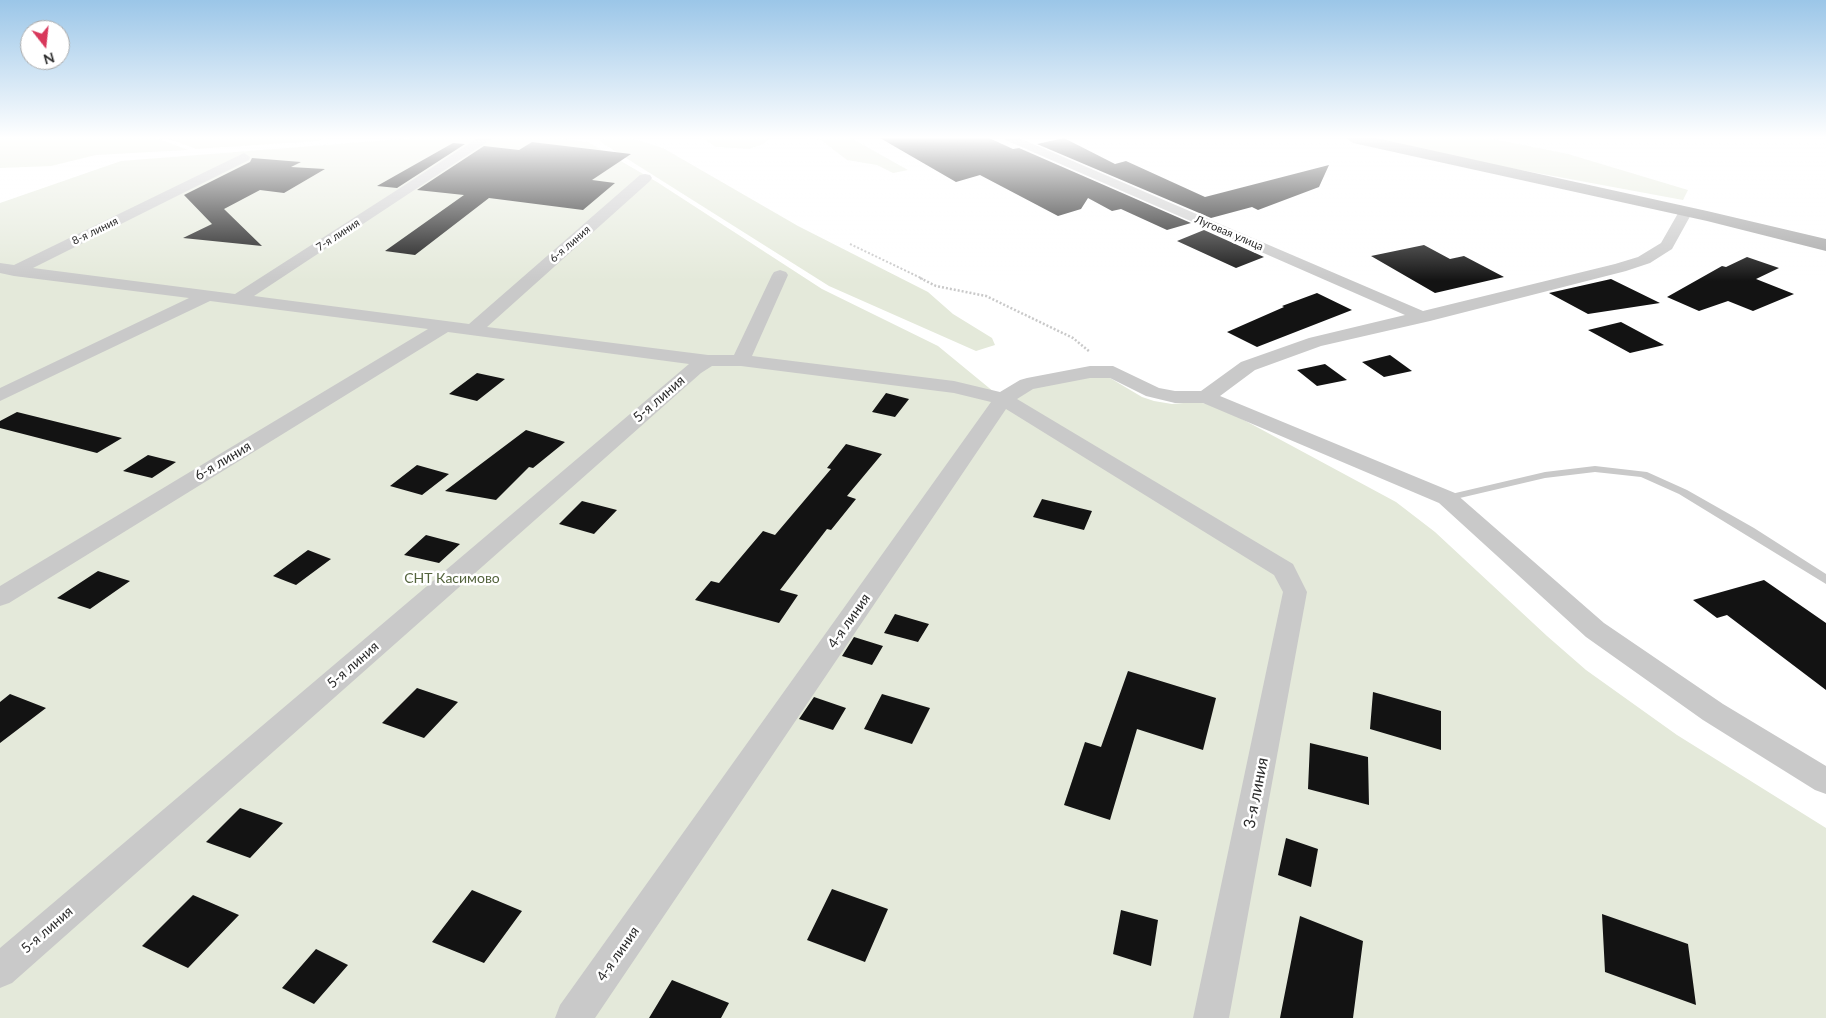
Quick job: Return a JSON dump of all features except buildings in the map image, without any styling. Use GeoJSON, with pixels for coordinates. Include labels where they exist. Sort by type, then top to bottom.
{"type":"FeatureCollection","features":[{"type":"Feature","properties":{"kind":"main road"},"geometry":{"type":"LineString","coordinates":[[1570,186],[1734,222],[1826,245]]}},
{"type":"Feature","properties":{"kind":"street","name":"8-я линия"},"geometry":{"type":"LineString","coordinates":[[5,272],[185,186]]}},
{"type":"Feature","properties":{"kind":"street","name":"7-я линия"},"geometry":{"type":"LineString","coordinates":[[239,299],[415,186]]}},
{"type":"Feature","properties":{"kind":"street","name":"6-я линия"},"geometry":{"type":"LineString","coordinates":[[473,330],[637,186]]}},
{"type":"Feature","properties":{"kind":"street","name":"Луговая улица"},"geometry":{"type":"LineString","coordinates":[[1118,186],[1424,317]]}},
{"type":"Feature","properties":{"kind":"street"},"geometry":{"type":"LineString","coordinates":[[1206,396],[1248,366],[1315,342],[1424,317],[1620,268],[1644,260],[1667,246],[1686,211]]}},
{"type":"Feature","properties":{"kind":"street"},"geometry":{"type":"LineString","coordinates":[[5,272],[208,295],[708,360],[741,360],[954,387],[1003,399]]}},
{"type":"Feature","properties":{"kind":"street"},"geometry":{"type":"LineString","coordinates":[[741,360],[780,276]]}},
{"type":"Feature","properties":{"kind":"street"},"geometry":{"type":"LineString","coordinates":[[0,395],[208,295]]}},
{"type":"Feature","properties":{"kind":"street","name":"6-я линия"},"geometry":{"type":"LineString","coordinates":[[0,597],[446,326]]}},
{"type":"Feature","properties":{"kind":"street","name":"5-я линия"},"geometry":{"type":"LineString","coordinates":[[0,971],[694,369],[708,360]]}},
{"type":"Feature","properties":{"kind":"street","name":"4-я линия"},"geometry":{"type":"LineString","coordinates":[[573,1018],[1003,399],[1027,384],[1090,372],[1113,372],[1153,392],[1175,397],[1206,396]]}},
{"type":"Feature","properties":{"kind":"street"},"geometry":{"type":"LineString","coordinates":[[1206,396],[1448,498],[1595,630],[1713,712],[1826,781]]}},
{"type":"Feature","properties":{"kind":"street","name":"3-я линия"},"geometry":{"type":"LineString","coordinates":[[1003,399],[1284,570],[1295,592],[1211,1018]]}},
{"type":"Feature","properties":{"kind":"lane"},"geometry":{"type":"LineString","coordinates":[[1448,498],[1545,475],[1595,469],[1643,474],[1683,492],[1750,531],[1826,580]]}},
{"type":"Feature","properties":{"kind":"path"},"geometry":{"type":"LineString","coordinates":[[850,244],[936,286],[986,296],[1074,338],[1113,372]]}},
{"type":"Feature","properties":{"kind":"green space","name":"СНТ Касимово"},"geometry":{"type":"Polygon","coordinates":[[[50,186],[662,186],[822,289],[938,346],[994,392],[1013,397],[1033,387],[1090,376],[1110,378],[1142,397],[1154,401],[1172,404],[1195,402],[1216,405],[1396,502],[1435,532],[1586,670],[1677,735],[1826,828],[1826,1018],[0,1018],[0,203],[50,186]]]}},
{"type":"Feature","properties":{"kind":"green space"},"geometry":{"type":"Polygon","coordinates":[[[670,186],[728,186],[798,226],[928,292],[953,314],[992,338],[995,345],[976,351],[829,286],[670,186]]]}},
{"type":"Feature","properties":{"kind":"green space"},"geometry":{"type":"Polygon","coordinates":[[[1605,186],[1673,186],[1688,190],[1683,200],[1605,186]]]}}]}
